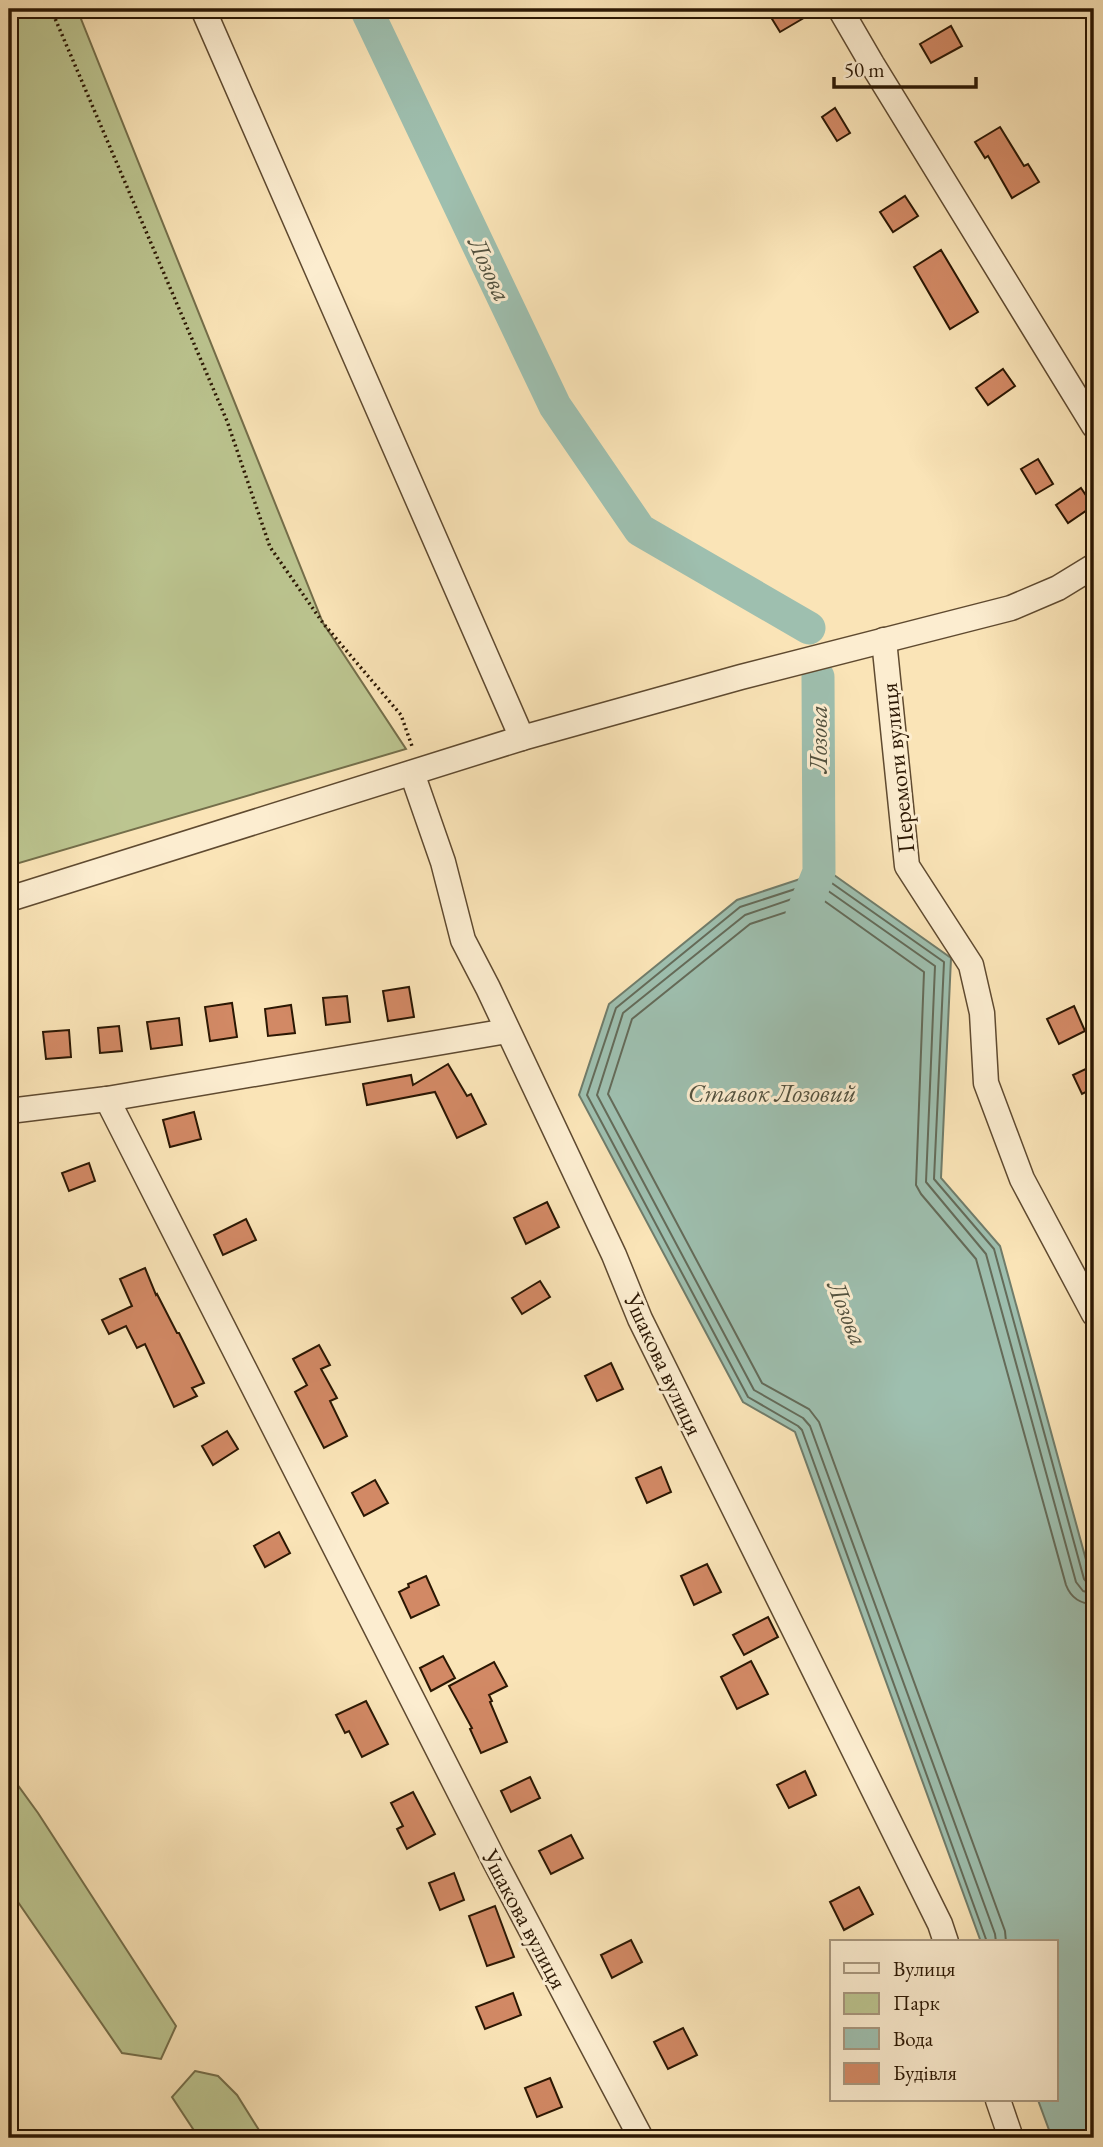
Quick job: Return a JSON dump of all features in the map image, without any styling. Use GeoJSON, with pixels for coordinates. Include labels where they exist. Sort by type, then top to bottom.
{"type":"FeatureCollection","features":[{"type":"Feature","properties":{"kind":"street"},"geometry":{"type":"LineString","coordinates":[[203,9],[522,738]]}},
{"type":"Feature","properties":{"kind":"street"},"geometry":{"type":"LineString","coordinates":[[840,9],[1094,426]]}},
{"type":"Feature","properties":{"kind":"street"},"geometry":{"type":"LineString","coordinates":[[9,899],[522,738],[741,677],[1011,608],[1058,588],[1094,566]]}},
{"type":"Feature","properties":{"kind":"street","name":"Перемоги вулиця"},"geometry":{"type":"LineString","coordinates":[[884,640],[907,866],[971,965],[982,1013],[986,1083],[1022,1180],[1094,1314]]}},
{"type":"Feature","properties":{"kind":"street","name":"Ушакова вулиця"},"geometry":{"type":"LineString","coordinates":[[416,772],[463,940],[614,1255],[640,1319],[940,1924],[945,1940]]}},
{"type":"Feature","properties":{"kind":"street"},"geometry":{"type":"LineString","coordinates":[[9,1111],[107,1099],[507,1031]]}},
{"type":"Feature","properties":{"kind":"street","name":"Ушакова вулиця"},"geometry":{"type":"LineString","coordinates":[[107,1099],[482,1837],[641,2138]]}},
{"type":"Feature","properties":{"kind":"street"},"geometry":{"type":"LineString","coordinates":[[999,2102],[1011,2138]]}},
{"type":"Feature","properties":{"kind":"path"},"geometry":{"type":"LineString","coordinates":[[51,9],[227,421],[270,547],[323,623],[401,715],[416,772]]}},
{"type":"Feature","properties":{"kind":"green space"},"geometry":{"type":"Polygon","coordinates":[[[9,9],[77,9],[323,623],[406,749],[9,866],[9,9]]]}},
{"type":"Feature","properties":{"kind":"green space"},"geometry":{"type":"Polygon","coordinates":[[[9,1773],[38,1813],[176,2026],[161,2059],[122,2053],[9,1889],[9,1773]]]}},
{"type":"Feature","properties":{"kind":"green space"},"geometry":{"type":"Polygon","coordinates":[[[195,2071],[218,2076],[237,2095],[264,2138],[199,2138],[172,2097],[195,2071]]]}},
{"type":"Feature","properties":{"kind":"water","name":"Ставок Лозовий"},"geometry":{"type":"Polygon","coordinates":[[[827,870],[951,958],[941,1178],[1000,1246],[1094,1589],[1094,2138],[1052,2138],[1039,2102],[1058,2102],[1058,1940],[980,1940],[795,1432],[743,1402],[579,1095],[609,1004],[737,900],[827,870]]]}},
{"type":"Feature","properties":{"kind":"building"},"geometry":{"type":"Polygon","coordinates":[[[777,9],[819,9],[780,32],[769,14],[777,9]]]}},
{"type":"Feature","properties":{"kind":"building"},"geometry":{"type":"Polygon","coordinates":[[[951,26],[962,46],[931,63],[920,44],[951,26]]]}},
{"type":"Feature","properties":{"kind":"building"},"geometry":{"type":"Polygon","coordinates":[[[835,108],[850,133],[837,141],[822,117],[835,108]]]}},
{"type":"Feature","properties":{"kind":"building"},"geometry":{"type":"Polygon","coordinates":[[[1000,127],[1024,166],[1028,164],[1039,182],[1012,198],[988,156],[985,158],[975,142],[1000,127]]]}},
{"type":"Feature","properties":{"kind":"building"},"geometry":{"type":"Polygon","coordinates":[[[905,196],[918,216],[893,232],[880,212],[905,196]]]}},
{"type":"Feature","properties":{"kind":"building"},"geometry":{"type":"Polygon","coordinates":[[[941,250],[978,312],[950,329],[914,267],[941,250]]]}},
{"type":"Feature","properties":{"kind":"building"},"geometry":{"type":"Polygon","coordinates":[[[1003,369],[1015,386],[988,405],[976,388],[1003,369]]]}},
{"type":"Feature","properties":{"kind":"building"},"geometry":{"type":"Polygon","coordinates":[[[1038,459],[1053,484],[1036,494],[1021,469],[1038,459]]]}},
{"type":"Feature","properties":{"kind":"building"},"geometry":{"type":"Polygon","coordinates":[[[1081,488],[1093,506],[1068,523],[1056,505],[1081,488]]]}},
{"type":"Feature","properties":{"kind":"building"},"geometry":{"type":"Polygon","coordinates":[[[409,987],[414,1017],[388,1021],[383,991],[409,987]]]}},
{"type":"Feature","properties":{"kind":"building"},"geometry":{"type":"Polygon","coordinates":[[[347,996],[350,1022],[326,1025],[323,998],[347,996]]]}},
{"type":"Feature","properties":{"kind":"building"},"geometry":{"type":"Polygon","coordinates":[[[232,1003],[237,1037],[210,1041],[205,1007],[232,1003]]]}},
{"type":"Feature","properties":{"kind":"building"},"geometry":{"type":"Polygon","coordinates":[[[291,1005],[295,1033],[268,1036],[265,1009],[291,1005]]]}},
{"type":"Feature","properties":{"kind":"building"},"geometry":{"type":"Polygon","coordinates":[[[1074,1006],[1085,1031],[1059,1044],[1047,1019],[1074,1006]]]}},
{"type":"Feature","properties":{"kind":"building"},"geometry":{"type":"Polygon","coordinates":[[[179,1018],[182,1045],[151,1049],[147,1022],[179,1018]]]}},
{"type":"Feature","properties":{"kind":"building"},"geometry":{"type":"Polygon","coordinates":[[[119,1026],[122,1051],[100,1053],[98,1028],[119,1026]]]}},
{"type":"Feature","properties":{"kind":"building"},"geometry":{"type":"Polygon","coordinates":[[[69,1030],[71,1057],[46,1059],[43,1032],[69,1030]]]}},
{"type":"Feature","properties":{"kind":"building"},"geometry":{"type":"Polygon","coordinates":[[[448,1064],[467,1096],[471,1094],[486,1124],[457,1138],[435,1092],[367,1105],[363,1084],[411,1075],[413,1085],[448,1064]]]}},
{"type":"Feature","properties":{"kind":"building"},"geometry":{"type":"Polygon","coordinates":[[[1094,1065],[1094,1088],[1082,1094],[1073,1075],[1094,1065]]]}},
{"type":"Feature","properties":{"kind":"building"},"geometry":{"type":"Polygon","coordinates":[[[194,1112],[201,1139],[170,1147],[163,1120],[194,1112]]]}},
{"type":"Feature","properties":{"kind":"building"},"geometry":{"type":"Polygon","coordinates":[[[89,1163],[95,1181],[69,1191],[62,1173],[89,1163]]]}},
{"type":"Feature","properties":{"kind":"building"},"geometry":{"type":"Polygon","coordinates":[[[547,1202],[559,1227],[526,1244],[514,1218],[547,1202]]]}},
{"type":"Feature","properties":{"kind":"building"},"geometry":{"type":"Polygon","coordinates":[[[246,1219],[256,1240],[223,1255],[214,1235],[246,1219]]]}},
{"type":"Feature","properties":{"kind":"building"},"geometry":{"type":"Polygon","coordinates":[[[145,1268],[156,1295],[204,1383],[192,1388],[197,1396],[174,1407],[145,1344],[137,1348],[126,1326],[109,1334],[102,1320],[132,1306],[120,1279],[145,1268]]]}},
{"type":"Feature","properties":{"kind":"building"},"geometry":{"type":"Polygon","coordinates":[[[540,1281],[550,1297],[522,1314],[512,1298],[540,1281]]]}},
{"type":"Feature","properties":{"kind":"building"},"geometry":{"type":"Polygon","coordinates":[[[319,1345],[330,1365],[321,1369],[337,1398],[330,1401],[347,1436],[324,1448],[295,1392],[307,1385],[293,1359],[319,1345]]]}},
{"type":"Feature","properties":{"kind":"building"},"geometry":{"type":"Polygon","coordinates":[[[611,1363],[623,1389],[597,1401],[585,1376],[611,1363]]]}},
{"type":"Feature","properties":{"kind":"building"},"geometry":{"type":"Polygon","coordinates":[[[227,1431],[238,1449],[213,1465],[202,1446],[227,1431]]]}},
{"type":"Feature","properties":{"kind":"building"},"geometry":{"type":"Polygon","coordinates":[[[661,1467],[671,1492],[647,1503],[636,1478],[661,1467]]]}},
{"type":"Feature","properties":{"kind":"building"},"geometry":{"type":"Polygon","coordinates":[[[375,1480],[388,1503],[364,1516],[352,1493],[375,1480]]]}},
{"type":"Feature","properties":{"kind":"building"},"geometry":{"type":"Polygon","coordinates":[[[279,1532],[290,1553],[265,1567],[254,1546],[279,1532]]]}},
{"type":"Feature","properties":{"kind":"building"},"geometry":{"type":"Polygon","coordinates":[[[707,1564],[721,1592],[694,1605],[681,1576],[707,1564]]]}},
{"type":"Feature","properties":{"kind":"building"},"geometry":{"type":"Polygon","coordinates":[[[426,1576],[439,1605],[411,1618],[399,1592],[409,1587],[408,1584],[426,1576]]]}},
{"type":"Feature","properties":{"kind":"building"},"geometry":{"type":"Polygon","coordinates":[[[768,1617],[778,1637],[744,1655],[733,1635],[768,1617]]]}},
{"type":"Feature","properties":{"kind":"building"},"geometry":{"type":"Polygon","coordinates":[[[443,1656],[455,1678],[431,1691],[420,1668],[443,1656]]]}},
{"type":"Feature","properties":{"kind":"building"},"geometry":{"type":"Polygon","coordinates":[[[751,1661],[768,1694],[737,1709],[721,1677],[751,1661]]]}},
{"type":"Feature","properties":{"kind":"building"},"geometry":{"type":"Polygon","coordinates":[[[494,1662],[507,1686],[489,1695],[492,1701],[490,1702],[507,1742],[481,1753],[470,1729],[472,1728],[449,1686],[494,1662]]]}},
{"type":"Feature","properties":{"kind":"building"},"geometry":{"type":"Polygon","coordinates":[[[366,1701],[388,1744],[362,1757],[349,1731],[345,1733],[336,1715],[366,1701]]]}},
{"type":"Feature","properties":{"kind":"building"},"geometry":{"type":"Polygon","coordinates":[[[805,1771],[816,1795],[789,1808],[777,1785],[805,1771]]]}},
{"type":"Feature","properties":{"kind":"building"},"geometry":{"type":"Polygon","coordinates":[[[530,1777],[540,1798],[511,1812],[501,1791],[530,1777]]]}},
{"type":"Feature","properties":{"kind":"building"},"geometry":{"type":"Polygon","coordinates":[[[413,1792],[435,1834],[407,1849],[397,1829],[403,1826],[391,1803],[413,1792]]]}},
{"type":"Feature","properties":{"kind":"building"},"geometry":{"type":"Polygon","coordinates":[[[571,1835],[583,1858],[551,1874],[539,1851],[571,1835]]]}},
{"type":"Feature","properties":{"kind":"building"},"geometry":{"type":"Polygon","coordinates":[[[454,1873],[464,1900],[440,1910],[429,1883],[454,1873]]]}},
{"type":"Feature","properties":{"kind":"building"},"geometry":{"type":"Polygon","coordinates":[[[859,1887],[873,1914],[844,1930],[830,1902],[859,1887]]]}},
{"type":"Feature","properties":{"kind":"building"},"geometry":{"type":"Polygon","coordinates":[[[495,1906],[514,1957],[487,1966],[469,1916],[495,1906]]]}},
{"type":"Feature","properties":{"kind":"building"},"geometry":{"type":"Polygon","coordinates":[[[631,1940],[642,1962],[612,1978],[601,1955],[631,1940]]]}},
{"type":"Feature","properties":{"kind":"building"},"geometry":{"type":"Polygon","coordinates":[[[513,1993],[521,2015],[485,2029],[476,2007],[513,1993]]]}},
{"type":"Feature","properties":{"kind":"building"},"geometry":{"type":"Polygon","coordinates":[[[683,2028],[697,2055],[668,2069],[654,2042],[683,2028]]]}},
{"type":"Feature","properties":{"kind":"building"},"geometry":{"type":"Polygon","coordinates":[[[550,2078],[562,2107],[537,2117],[525,2088],[550,2078]]]}},
{"type":"Feature","properties":{"kind":"waterway","name":"Лозова"},"geometry":{"type":"LineString","coordinates":[[366,9],[555,406],[640,530],[809,628]]}},
{"type":"Feature","properties":{"kind":"waterway","name":"Лозова"},"geometry":{"type":"LineString","coordinates":[[802,914],[819,872],[818,677]]}}]}
